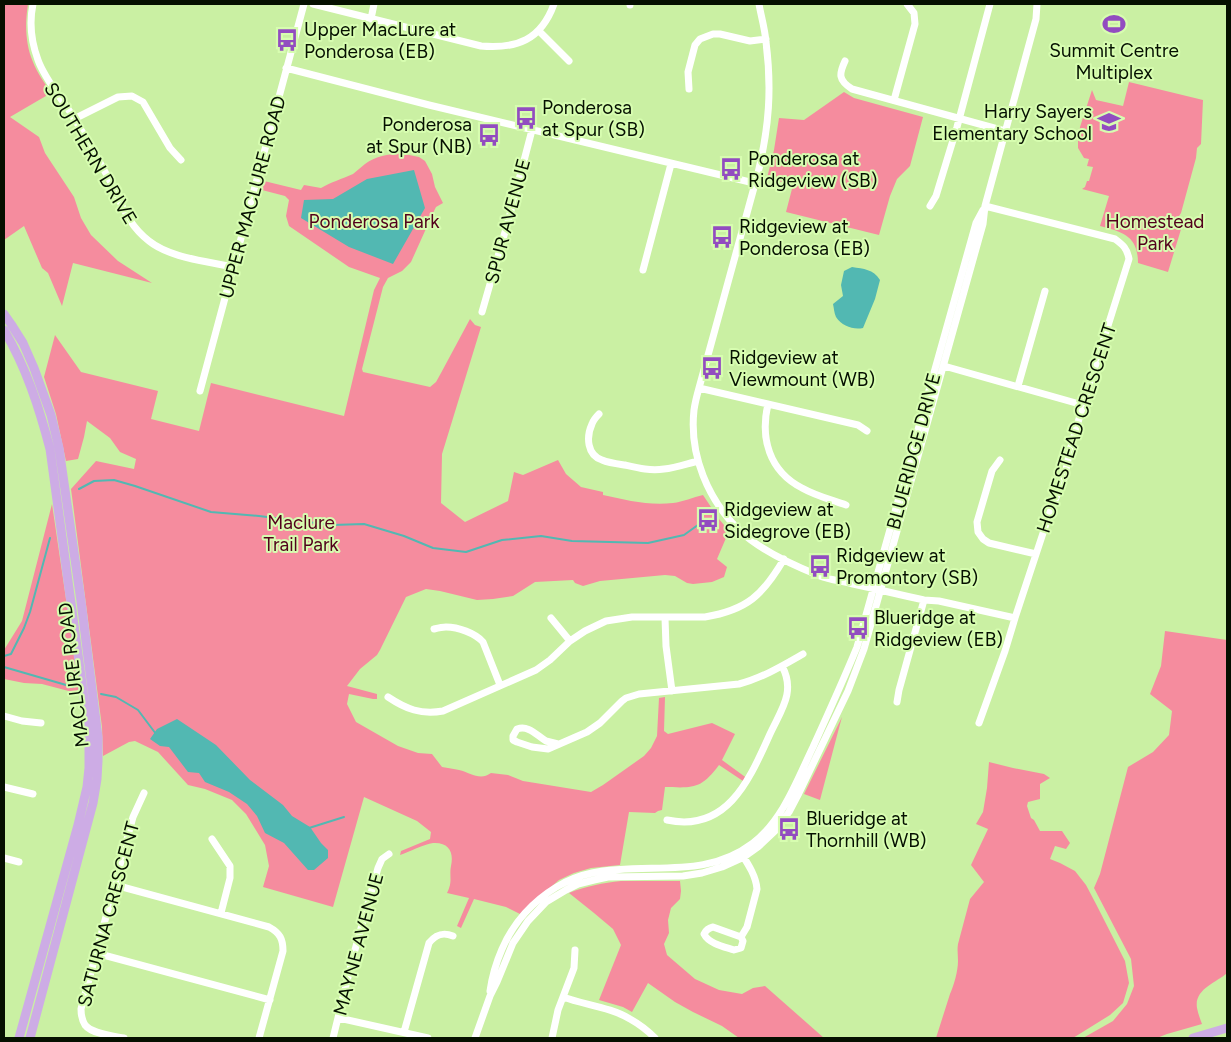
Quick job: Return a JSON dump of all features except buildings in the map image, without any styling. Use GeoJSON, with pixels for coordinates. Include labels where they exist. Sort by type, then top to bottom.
{"type":"FeatureCollection","features":[{"type":"Feature","properties":{"kind":"main road","name":"MACLURE ROAD"},"geometry":{"type":"LineString","coordinates":[[4,314],[12,324],[34,368],[51,416],[59,448],[98,737],[97,779],[93,803],[30,1038]]}},
{"type":"Feature","properties":{"kind":"main road","name":"MACLURE ROAD"},"geometry":{"type":"LineString","coordinates":[[4,330],[25,369],[43,422],[50,450],[89,736],[87,787],[19,1038]]}},
{"type":"Feature","properties":{"kind":"main road"},"geometry":{"type":"LineString","coordinates":[[1193,1038],[1227,1028]]}},
{"type":"Feature","properties":{"kind":"street","name":"SOUTHERN DRIVE"},"geometry":{"type":"LineString","coordinates":[[33,4],[30,18],[32,38],[38,61],[110,182],[126,216],[149,242],[164,250],[232,267]]}},
{"type":"Feature","properties":{"kind":"street","name":"UPPER MACLURE ROAD"},"geometry":{"type":"LineString","coordinates":[[200,391],[304,4]]}},
{"type":"Feature","properties":{"kind":"street"},"geometry":{"type":"LineString","coordinates":[[314,4],[481,46],[493,47],[522,42],[531,37],[539,31],[554,4]]}},
{"type":"Feature","properties":{"kind":"street"},"geometry":{"type":"LineString","coordinates":[[371,19],[374,4]]}},
{"type":"Feature","properties":{"kind":"street"},"geometry":{"type":"LineString","coordinates":[[759,4],[766,39],[770,102],[765,141],[694,410],[694,438],[703,477],[725,515],[741,532],[756,544],[821,576],[924,600],[939,601],[1016,618]]}},
{"type":"Feature","properties":{"kind":"street"},"geometry":{"type":"LineString","coordinates":[[894,100],[915,24],[914,13],[907,4]]}},
{"type":"Feature","properties":{"kind":"street"},"geometry":{"type":"LineString","coordinates":[[930,206],[936,196],[990,4]]}},
{"type":"Feature","properties":{"kind":"street","name":"BLUERIDGE DRIVE"},"geometry":{"type":"LineString","coordinates":[[1036,20],[1037,4]]}},
{"type":"Feature","properties":{"kind":"street","name":"BLUERIDGE DRIVE"},"geometry":{"type":"LineString","coordinates":[[878,590],[944,366],[1036,20],[1044,4]]}},
{"type":"Feature","properties":{"kind":"street"},"geometry":{"type":"LineString","coordinates":[[539,31],[568,61]]}},
{"type":"Feature","properties":{"kind":"street"},"geometry":{"type":"LineString","coordinates":[[690,89],[688,72],[695,45],[700,39],[712,34],[720,34],[750,42],[766,39]]}},
{"type":"Feature","properties":{"kind":"street"},"geometry":{"type":"LineString","coordinates":[[845,60],[840,71],[841,78],[852,89],[1005,131]]}},
{"type":"Feature","properties":{"kind":"street"},"geometry":{"type":"LineString","coordinates":[[286,68],[532,130],[754,183]]}},
{"type":"Feature","properties":{"kind":"street"},"geometry":{"type":"LineString","coordinates":[[74,119],[118,96],[132,96],[143,102],[170,148],[181,160]]}},
{"type":"Feature","properties":{"kind":"street","name":"SPUR AVENUE"},"geometry":{"type":"LineString","coordinates":[[482,312],[532,130]]}},
{"type":"Feature","properties":{"kind":"street"},"geometry":{"type":"LineString","coordinates":[[643,270],[671,164]]}},
{"type":"Feature","properties":{"kind":"street","name":"BLUERIDGE DRIVE"},"geometry":{"type":"LineString","coordinates":[[475,1038],[490,996],[498,982],[513,943],[528,921],[546,902],[566,890],[586,882],[608,878],[683,876],[722,867],[742,854],[758,847],[775,831],[789,812],[848,691],[864,649],[976,223],[985,206]]}},
{"type":"Feature","properties":{"kind":"street","name":"HOMESTEAD CRESCENT"},"geometry":{"type":"LineString","coordinates":[[979,723],[1005,651],[1050,512],[1064,479],[1083,405],[1129,259],[1128,250],[1115,239],[985,206]]}},
{"type":"Feature","properties":{"kind":"street"},"geometry":{"type":"LineString","coordinates":[[1018,386],[1045,291]]}},
{"type":"Feature","properties":{"kind":"street"},"geometry":{"type":"LineString","coordinates":[[944,366],[1083,405]]}},
{"type":"Feature","properties":{"kind":"street"},"geometry":{"type":"LineString","coordinates":[[699,388],[858,425],[867,431]]}},
{"type":"Feature","properties":{"kind":"street"},"geometry":{"type":"LineString","coordinates":[[768,404],[764,434],[768,449],[784,475],[802,489],[846,505]]}},
{"type":"Feature","properties":{"kind":"street"},"geometry":{"type":"LineString","coordinates":[[598,414],[592,423],[588,437],[588,446],[595,457],[645,470],[677,467],[698,461]]}},
{"type":"Feature","properties":{"kind":"street"},"geometry":{"type":"LineString","coordinates":[[1000,460],[992,471],[976,522],[978,532],[989,543],[1036,554]]}},
{"type":"Feature","properties":{"kind":"street"},"geometry":{"type":"LineString","coordinates":[[388,697],[398,704],[423,713],[433,713],[452,708],[536,670],[550,660],[570,640],[606,621],[632,617],[695,618],[710,616],[743,606],[766,587],[784,559]]}},
{"type":"Feature","properties":{"kind":"street"},"geometry":{"type":"LineString","coordinates":[[897,702],[924,600]]}},
{"type":"Feature","properties":{"kind":"street"},"geometry":{"type":"LineString","coordinates":[[551,618],[570,640]]}},
{"type":"Feature","properties":{"kind":"street"},"geometry":{"type":"LineString","coordinates":[[665,618],[666,646],[672,691]]}},
{"type":"Feature","properties":{"kind":"street"},"geometry":{"type":"LineString","coordinates":[[434,629],[447,627],[471,632],[478,637],[483,642],[500,685]]}},
{"type":"Feature","properties":{"kind":"street"},"geometry":{"type":"LineString","coordinates":[[558,744],[548,742],[524,727],[516,729],[513,736],[513,740],[517,742],[532,747],[548,749],[575,738],[600,723],[626,698],[639,694],[739,684],[782,666],[803,654]]}},
{"type":"Feature","properties":{"kind":"street"},"geometry":{"type":"LineString","coordinates":[[667,820],[680,823],[705,818],[716,813],[737,796],[748,781],[786,699],[788,681],[782,666]]}},
{"type":"Feature","properties":{"kind":"street"},"geometry":{"type":"LineString","coordinates":[[4,716],[22,721],[41,723]]}},
{"type":"Feature","properties":{"kind":"street"},"geometry":{"type":"LineString","coordinates":[[4,787],[33,794]]}},
{"type":"Feature","properties":{"kind":"street","name":"SATURNA CRESCENT"},"geometry":{"type":"LineString","coordinates":[[124,1038],[89,1029],[82,1019],[80,1009],[132,817],[144,793]]}},
{"type":"Feature","properties":{"kind":"street"},"geometry":{"type":"LineString","coordinates":[[212,839],[230,866],[230,878],[221,913]]}},
{"type":"Feature","properties":{"kind":"street","name":"MAYNE AVENUE"},"geometry":{"type":"LineString","coordinates":[[333,1038],[378,868],[382,859],[389,854]]}},
{"type":"Feature","properties":{"kind":"street"},"geometry":{"type":"LineString","coordinates":[[741,937],[713,927],[709,928],[704,934],[706,939],[710,941],[734,950],[741,948],[743,942],[741,937],[747,926],[757,889],[742,854]]}},
{"type":"Feature","properties":{"kind":"street"},"geometry":{"type":"LineString","coordinates":[[4,858],[19,862]]}},
{"type":"Feature","properties":{"kind":"street"},"geometry":{"type":"LineString","coordinates":[[114,885],[221,913],[276,930],[282,938],[283,951],[259,1038]]}},
{"type":"Feature","properties":{"kind":"street"},"geometry":{"type":"LineString","coordinates":[[404,1032],[429,943],[439,934],[453,936]]}},
{"type":"Feature","properties":{"kind":"street"},"geometry":{"type":"LineString","coordinates":[[552,1038],[558,1010],[574,968],[575,950]]}},
{"type":"Feature","properties":{"kind":"street"},"geometry":{"type":"LineString","coordinates":[[96,953],[270,1000]]}},
{"type":"Feature","properties":{"kind":"street"},"geometry":{"type":"LineString","coordinates":[[563,997],[630,1019],[656,1038]]}},
{"type":"Feature","properties":{"kind":"street"},"geometry":{"type":"LineString","coordinates":[[339,1018],[428,1038]]}},
{"type":"Feature","properties":{"kind":"green space"},"geometry":{"type":"Polygon","coordinates":[[[4,4],[28,4],[26,26],[28,48],[37,70],[51,93],[10,117],[39,137],[45,153],[74,197],[81,218],[91,235],[118,261],[152,283],[73,263],[62,306],[48,273],[42,268],[24,226],[4,240],[4,4]]]}},
{"type":"Feature","properties":{"kind":"green space","name":"Homestead Park"},"geometry":{"type":"Polygon","coordinates":[[[1129,82],[1203,100],[1201,144],[1197,148],[1196,158],[1179,216],[1182,226],[1168,272],[1138,263],[1135,247],[1128,237],[1122,233],[1100,226],[1109,196],[1082,189],[1087,181],[1089,181],[1093,167],[1087,166],[1089,159],[1084,158],[1078,148],[1078,141],[1080,127],[1092,90],[1096,100],[1123,106],[1129,82]]]}},
{"type":"Feature","properties":{"kind":"green space"},"geometry":{"type":"Polygon","coordinates":[[[844,92],[854,98],[923,117],[910,166],[897,179],[879,235],[786,212],[793,185],[767,178],[779,118],[804,120],[844,92]]]}},
{"type":"Feature","properties":{"kind":"green space","name":"Maclure Trail Park"},"geometry":{"type":"Polygon","coordinates":[[[399,153],[419,157],[425,161],[443,203],[436,207],[411,262],[402,271],[388,278],[383,287],[362,369],[363,372],[430,387],[436,382],[470,319],[475,325],[481,327],[442,454],[441,503],[465,522],[508,501],[514,472],[523,475],[558,460],[566,474],[581,487],[603,492],[603,495],[638,502],[664,504],[703,495],[729,531],[717,559],[727,567],[724,577],[712,582],[693,584],[687,583],[675,576],[665,575],[600,581],[583,586],[575,583],[573,580],[535,582],[513,596],[493,599],[477,600],[426,589],[406,597],[377,655],[360,669],[347,686],[377,694],[377,699],[373,699],[349,694],[347,704],[356,722],[398,746],[418,753],[432,754],[442,767],[459,770],[475,776],[491,773],[508,775],[523,781],[591,792],[644,756],[651,748],[657,736],[659,698],[665,697],[664,731],[668,734],[712,723],[735,734],[722,760],[748,779],[746,783],[719,765],[702,783],[690,787],[665,787],[662,810],[655,813],[629,812],[620,865],[591,868],[559,880],[520,914],[506,907],[474,899],[461,928],[457,926],[469,898],[447,893],[452,856],[447,846],[433,843],[400,855],[401,851],[430,839],[431,832],[417,821],[364,797],[333,907],[263,887],[269,866],[265,845],[246,814],[232,800],[205,789],[188,785],[158,752],[135,741],[129,742],[103,756],[102,727],[71,489],[96,461],[134,469],[136,459],[120,452],[110,438],[87,421],[78,459],[66,461],[56,414],[44,377],[55,335],[81,372],[158,391],[151,419],[199,431],[211,383],[344,416],[374,290],[380,278],[349,267],[289,226],[286,216],[289,200],[285,196],[262,190],[264,181],[301,190],[304,185],[321,188],[353,174],[373,159],[399,153]]]}},
{"type":"Feature","properties":{"kind":"green space"},"geometry":{"type":"Polygon","coordinates":[[[52,504],[80,694],[42,684],[4,679],[4,650],[22,621],[52,504]]]}},
{"type":"Feature","properties":{"kind":"green space"},"geometry":{"type":"Polygon","coordinates":[[[1165,631],[1227,640],[1227,973],[1202,991],[1199,996],[1197,1008],[1202,1024],[1157,1038],[1083,1038],[1113,1021],[1127,1004],[1134,986],[1131,959],[1094,888],[1100,874],[1128,767],[1153,752],[1169,735],[1172,711],[1150,694],[1161,666],[1165,631]]]}},
{"type":"Feature","properties":{"kind":"green space"},"geometry":{"type":"Polygon","coordinates":[[[842,717],[820,800],[804,794],[842,717]]]}},
{"type":"Feature","properties":{"kind":"green space"},"geometry":{"type":"Polygon","coordinates":[[[989,762],[1044,774],[1050,778],[1040,784],[1040,799],[1028,802],[1027,806],[1031,818],[1040,831],[1062,831],[1070,843],[1066,849],[1055,846],[1050,859],[1075,871],[1086,885],[1125,961],[1129,983],[1123,1003],[1110,1015],[1073,1038],[936,1038],[956,978],[958,944],[970,899],[984,882],[971,865],[988,829],[976,824],[983,812],[989,762]]]}},
{"type":"Feature","properties":{"kind":"green space"},"geometry":{"type":"Polygon","coordinates":[[[621,881],[680,881],[680,899],[671,908],[668,920],[669,933],[664,944],[667,955],[695,979],[719,990],[742,994],[753,988],[765,986],[824,1038],[739,1038],[722,1026],[675,1002],[648,983],[632,1012],[623,1007],[599,1000],[621,945],[613,929],[569,893],[595,885],[621,881]]]}},
{"type":"Feature","properties":{"kind":"water"},"geometry":{"type":"Polygon","coordinates":[[[414,170],[425,208],[393,264],[349,247],[301,218],[304,200],[333,199],[367,179],[414,170]]]}},
{"type":"Feature","properties":{"kind":"water"},"geometry":{"type":"Polygon","coordinates":[[[852,267],[871,272],[880,280],[875,299],[863,328],[848,327],[838,320],[834,310],[833,304],[843,296],[841,285],[844,271],[852,267]]]}},
{"type":"Feature","properties":{"kind":"water"},"geometry":{"type":"Polygon","coordinates":[[[177,719],[216,745],[250,780],[283,805],[292,816],[310,827],[328,850],[328,858],[314,870],[308,870],[284,843],[265,833],[257,816],[247,804],[229,792],[205,782],[199,773],[188,772],[169,747],[160,746],[150,739],[157,729],[177,719]]]}},
{"type":"Feature","properties":{"kind":"waterway"},"geometry":{"type":"LineString","coordinates":[[79,489],[94,481],[114,480],[211,512],[332,525],[364,524],[404,536],[433,548],[466,552],[502,540],[541,536],[572,541],[648,543],[684,535],[702,522]]}},
{"type":"Feature","properties":{"kind":"waterway"},"geometry":{"type":"LineString","coordinates":[[4,656],[11,654],[24,628],[50,538]]}},
{"type":"Feature","properties":{"kind":"waterway"},"geometry":{"type":"LineString","coordinates":[[4,667],[73,687]]}},
{"type":"Feature","properties":{"kind":"waterway"},"geometry":{"type":"LineString","coordinates":[[101,694],[116,697],[138,710],[156,734]]}},
{"type":"Feature","properties":{"kind":"waterway"},"geometry":{"type":"LineString","coordinates":[[309,828],[344,817]]}},
{"type":"Feature","properties":{"kind":"place","name":"Summit Centre Multiplex"},"geometry":{"type":"Point","coordinates":[1114,24]}},
{"type":"Feature","properties":{"kind":"place","name":"Upper MacLure at Ponderosa (EB)"},"geometry":{"type":"Point","coordinates":[287,40]}},
{"type":"Feature","properties":{"kind":"place","name":"Ponderosa at Spur (SB)"},"geometry":{"type":"Point","coordinates":[526,118]}},
{"type":"Feature","properties":{"kind":"place","name":"Harry Sayers Elementary School"},"geometry":{"type":"Point","coordinates":[1109,122]}},
{"type":"Feature","properties":{"kind":"place","name":"Ponderosa at Spur (NB)"},"geometry":{"type":"Point","coordinates":[489,135]}},
{"type":"Feature","properties":{"kind":"place","name":"Ponderosa at Ridgeview (SB)"},"geometry":{"type":"Point","coordinates":[731,169]}},
{"type":"Feature","properties":{"kind":"place","name":"Ridgeview at Ponderosa (EB)"},"geometry":{"type":"Point","coordinates":[722,237]}},
{"type":"Feature","properties":{"kind":"place","name":"Ridgeview at Viewmount (WB)"},"geometry":{"type":"Point","coordinates":[712,368]}},
{"type":"Feature","properties":{"kind":"place","name":"Ridgeview at Sidegrove (EB)"},"geometry":{"type":"Point","coordinates":[708,520]}},
{"type":"Feature","properties":{"kind":"place","name":"Ridgeview at Promontory (SB)"},"geometry":{"type":"Point","coordinates":[820,566]}},
{"type":"Feature","properties":{"kind":"place","name":"Blueridge at Ridgeview (EB)"},"geometry":{"type":"Point","coordinates":[858,628]}},
{"type":"Feature","properties":{"kind":"place","name":"Blueridge at Thornhill (WB)"},"geometry":{"type":"Point","coordinates":[789,829]}},
{"type":"Feature","properties":{"kind":"park label","name":"Ponderosa Park"},"geometry":{"type":"Point","coordinates":[374,221]}}]}
